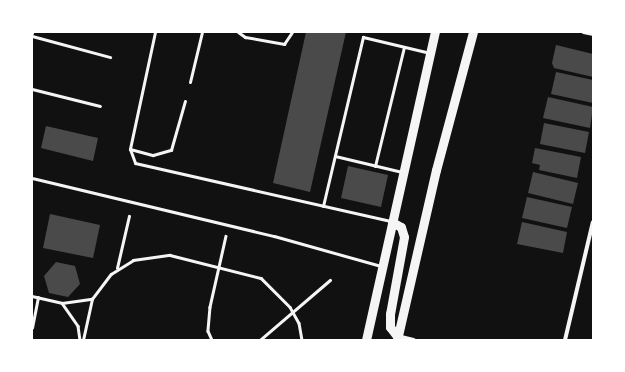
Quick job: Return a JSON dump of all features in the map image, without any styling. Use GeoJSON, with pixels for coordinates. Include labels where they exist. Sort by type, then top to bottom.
{"type":"FeatureCollection","features":[{"type":"Feature","properties":{"kind":"main road"},"geometry":{"type":"LineString","coordinates":[[366,340],[435,32]]}},
{"type":"Feature","properties":{"kind":"main road"},"geometry":{"type":"LineString","coordinates":[[397,338],[436,170],[473,32]]}},
{"type":"Feature","properties":{"kind":"main road"},"geometry":{"type":"LineString","coordinates":[[392,222],[401,227],[404,237],[390,314],[390,327],[397,338]]}},
{"type":"Feature","properties":{"kind":"street"},"geometry":{"type":"LineString","coordinates":[[565,340],[593,222]]}},
{"type":"Feature","properties":{"kind":"street"},"geometry":{"type":"LineString","coordinates":[[397,338],[414,340]]}},
{"type":"Feature","properties":{"kind":"lane"},"geometry":{"type":"LineString","coordinates":[[155,32],[130,149],[132,158],[142,167],[392,222]]}},
{"type":"Feature","properties":{"kind":"lane"},"geometry":{"type":"LineString","coordinates":[[190,82],[202,32]]}},
{"type":"Feature","properties":{"kind":"lane"},"geometry":{"type":"LineString","coordinates":[[238,32],[245,37],[284,44],[292,32]]}},
{"type":"Feature","properties":{"kind":"lane"},"geometry":{"type":"LineString","coordinates":[[583,32],[593,34]]}},
{"type":"Feature","properties":{"kind":"lane"},"geometry":{"type":"LineString","coordinates":[[32,36],[110,57]]}},
{"type":"Feature","properties":{"kind":"lane"},"geometry":{"type":"LineString","coordinates":[[323,206],[363,37],[430,53]]}},
{"type":"Feature","properties":{"kind":"lane"},"geometry":{"type":"LineString","coordinates":[[375,166],[404,47]]}},
{"type":"Feature","properties":{"kind":"lane"},"geometry":{"type":"LineString","coordinates":[[32,89],[100,106]]}},
{"type":"Feature","properties":{"kind":"lane"},"geometry":{"type":"LineString","coordinates":[[130,149],[153,155],[171,150],[185,101]]}},
{"type":"Feature","properties":{"kind":"lane"},"geometry":{"type":"LineString","coordinates":[[335,156],[403,173]]}},
{"type":"Feature","properties":{"kind":"lane"},"geometry":{"type":"LineString","coordinates":[[32,178],[274,236],[382,266]]}},
{"type":"Feature","properties":{"kind":"path"},"geometry":{"type":"LineString","coordinates":[[82,340],[92,299],[117,268],[129,216]]}},
{"type":"Feature","properties":{"kind":"path"},"geometry":{"type":"LineString","coordinates":[[226,236],[218,264],[208,331],[212,340],[236,340]]}},
{"type":"Feature","properties":{"kind":"path"},"geometry":{"type":"LineString","coordinates":[[117,268],[148,255],[170,255],[218,264],[261,278],[293,312],[302,340]]}},
{"type":"Feature","properties":{"kind":"path"},"geometry":{"type":"LineString","coordinates":[[260,340],[330,280]]}},
{"type":"Feature","properties":{"kind":"path"},"geometry":{"type":"LineString","coordinates":[[32,296],[62,303],[92,299]]}},
{"type":"Feature","properties":{"kind":"path"},"geometry":{"type":"LineString","coordinates":[[32,328],[38,298]]}},
{"type":"Feature","properties":{"kind":"path"},"geometry":{"type":"LineString","coordinates":[[62,303],[78,326],[82,340]]}},
{"type":"Feature","properties":{"kind":"building"},"geometry":{"type":"Polygon","coordinates":[[[306,32],[346,32],[310,192],[273,183],[306,32]]]}},
{"type":"Feature","properties":{"kind":"building"},"geometry":{"type":"Polygon","coordinates":[[[556,45],[593,54],[593,77],[554,68],[552,63],[556,45]]]}},
{"type":"Feature","properties":{"kind":"building"},"geometry":{"type":"Polygon","coordinates":[[[556,72],[593,80],[593,103],[551,94],[556,72]]]}},
{"type":"Feature","properties":{"kind":"building"},"geometry":{"type":"Polygon","coordinates":[[[548,97],[593,107],[590,128],[543,118],[548,97]]]}},
{"type":"Feature","properties":{"kind":"building"},"geometry":{"type":"Polygon","coordinates":[[[544,123],[589,132],[585,153],[540,144],[544,123]]]}},
{"type":"Feature","properties":{"kind":"building"},"geometry":{"type":"Polygon","coordinates":[[[46,126],[98,138],[93,161],[41,148],[46,126]]]}},
{"type":"Feature","properties":{"kind":"building"},"geometry":{"type":"Polygon","coordinates":[[[535,148],[581,157],[577,178],[539,170],[540,165],[532,163],[535,148]]]}},
{"type":"Feature","properties":{"kind":"building"},"geometry":{"type":"Polygon","coordinates":[[[348,166],[388,175],[381,207],[341,198],[348,166]]]}},
{"type":"Feature","properties":{"kind":"building"},"geometry":{"type":"Polygon","coordinates":[[[533,172],[578,183],[573,204],[528,193],[533,172]]]}},
{"type":"Feature","properties":{"kind":"building"},"geometry":{"type":"Polygon","coordinates":[[[527,197],[572,207],[567,228],[522,218],[527,197]]]}},
{"type":"Feature","properties":{"kind":"building"},"geometry":{"type":"Polygon","coordinates":[[[50,214],[100,225],[93,258],[43,248],[50,214]]]}},
{"type":"Feature","properties":{"kind":"building"},"geometry":{"type":"Polygon","coordinates":[[[522,222],[567,232],[563,253],[517,244],[522,222]]]}},
{"type":"Feature","properties":{"kind":"building"},"geometry":{"type":"Polygon","coordinates":[[[56,262],[75,266],[80,284],[68,297],[49,293],[44,276],[56,262]]]}}]}
